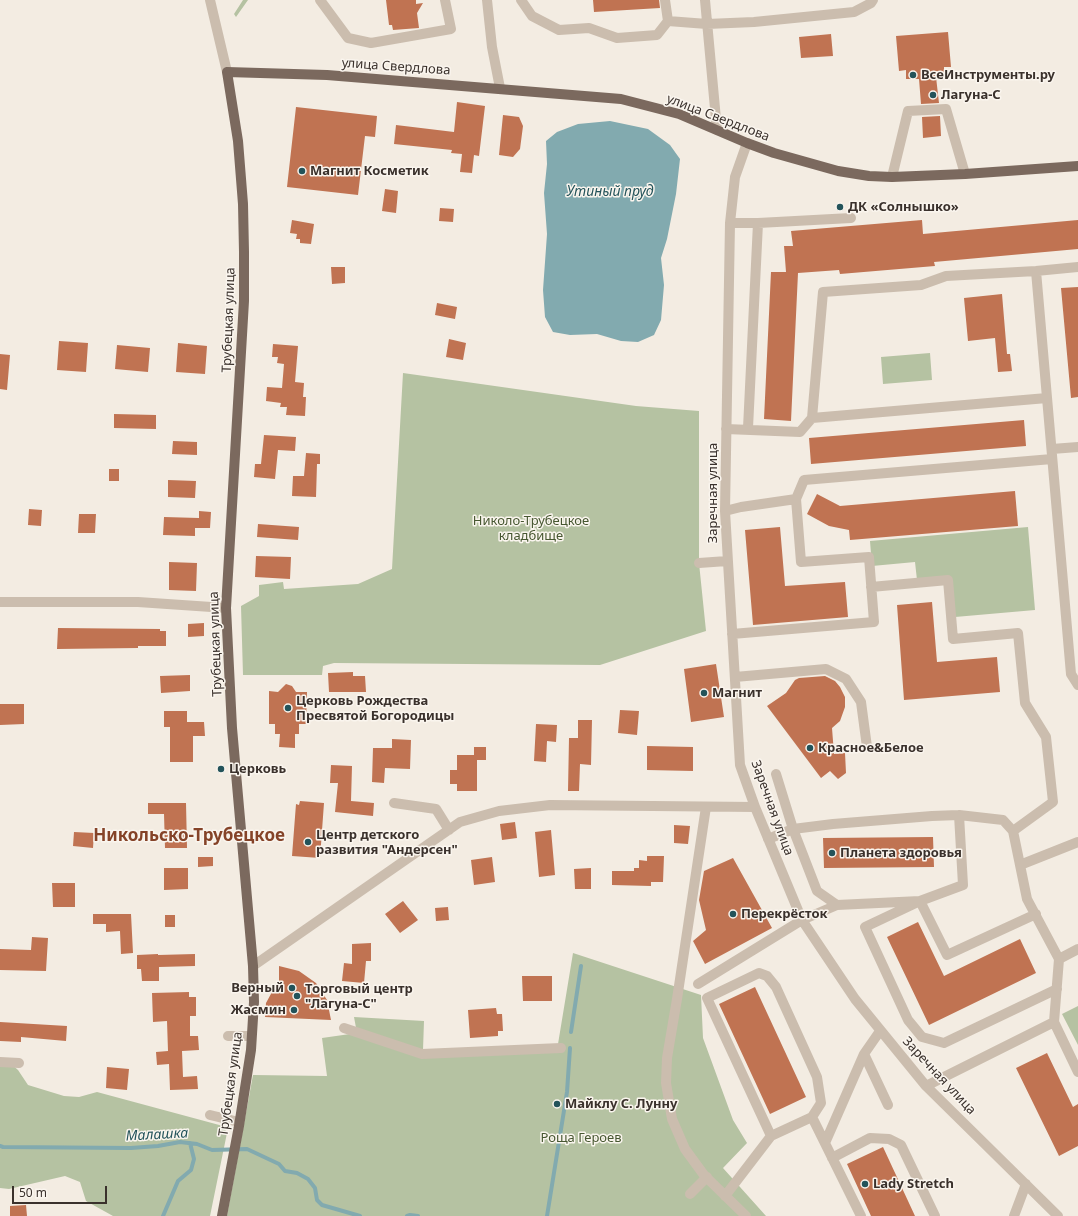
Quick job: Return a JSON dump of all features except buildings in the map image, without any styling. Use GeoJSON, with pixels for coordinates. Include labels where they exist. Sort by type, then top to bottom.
{"type":"FeatureCollection","features":[{"type":"Feature","properties":{"kind":"main road","name":"улица Свердлова"},"geometry":{"type":"LineString","coordinates":[[227,72],[327,75],[621,98],[679,114],[774,153],[838,172],[869,176],[892,177],[965,174],[1078,166]]}},
{"type":"Feature","properties":{"kind":"main road","name":"Трубецкая улица"},"geometry":{"type":"LineString","coordinates":[[222,1216],[239,1124],[252,1036],[254,1002],[235,769],[226,608],[244,301],[243,204],[238,141],[227,72]]}},
{"type":"Feature","properties":{"kind":"street","name":"Трубецкая улица"},"geometry":{"type":"LineString","coordinates":[[210,0],[227,72]]}},
{"type":"Feature","properties":{"kind":"street"},"geometry":{"type":"LineString","coordinates":[[320,0],[348,38],[370,43],[451,29],[445,0]]}},
{"type":"Feature","properties":{"kind":"street"},"geometry":{"type":"LineString","coordinates":[[487,0],[492,47],[500,88]]}},
{"type":"Feature","properties":{"kind":"street"},"geometry":{"type":"LineString","coordinates":[[521,0],[532,16],[559,30],[589,28],[617,38],[657,35],[668,21],[665,0]]}},
{"type":"Feature","properties":{"kind":"street"},"geometry":{"type":"LineString","coordinates":[[705,0],[717,130]]}},
{"type":"Feature","properties":{"kind":"street"},"geometry":{"type":"LineString","coordinates":[[668,21],[707,24],[754,22],[854,12],[871,3],[873,0]]}},
{"type":"Feature","properties":{"kind":"street"},"geometry":{"type":"LineString","coordinates":[[892,177],[908,111],[946,110],[965,174]]}},
{"type":"Feature","properties":{"kind":"street","name":"Заречная улица"},"geometry":{"type":"LineString","coordinates":[[747,143],[735,177],[730,223],[725,511],[740,765],[755,807],[802,920],[855,999],[926,1086],[1058,1216]]}},
{"type":"Feature","properties":{"kind":"street"},"geometry":{"type":"LineString","coordinates":[[730,223],[851,218]]}},
{"type":"Feature","properties":{"kind":"street"},"geometry":{"type":"LineString","coordinates":[[748,428],[758,223]]}},
{"type":"Feature","properties":{"kind":"street"},"geometry":{"type":"LineString","coordinates":[[726,428],[800,432],[812,418],[823,292],[921,285],[946,276],[1078,267]]}},
{"type":"Feature","properties":{"kind":"street"},"geometry":{"type":"LineString","coordinates":[[1036,271],[1071,674],[1078,685]]}},
{"type":"Feature","properties":{"kind":"street"},"geometry":{"type":"LineString","coordinates":[[812,418],[1047,398]]}},
{"type":"Feature","properties":{"kind":"street"},"geometry":{"type":"LineString","coordinates":[[732,634],[874,622],[868,557],[801,562],[796,499],[804,480],[1052,454],[1078,447]]}},
{"type":"Feature","properties":{"kind":"street"},"geometry":{"type":"LineString","coordinates":[[725,511],[796,499]]}},
{"type":"Feature","properties":{"kind":"street"},"geometry":{"type":"LineString","coordinates":[[699,563],[727,560]]}},
{"type":"Feature","properties":{"kind":"street"},"geometry":{"type":"LineString","coordinates":[[871,587],[948,580],[953,639],[1018,633],[1025,703],[1046,737],[1053,802],[1013,831]]}},
{"type":"Feature","properties":{"kind":"street"},"geometry":{"type":"LineString","coordinates":[[0,602],[138,602],[226,608]]}},
{"type":"Feature","properties":{"kind":"street"},"geometry":{"type":"LineString","coordinates":[[735,677],[826,669],[846,679],[861,702],[867,747]]}},
{"type":"Feature","properties":{"kind":"street"},"geometry":{"type":"LineString","coordinates":[[776,774],[793,829],[818,892],[837,905]]}},
{"type":"Feature","properties":{"kind":"street"},"geometry":{"type":"LineString","coordinates":[[394,803],[436,809],[449,830]]}},
{"type":"Feature","properties":{"kind":"street"},"geometry":{"type":"LineString","coordinates":[[252,966],[460,822],[500,811],[550,805],[755,807]]}},
{"type":"Feature","properties":{"kind":"street"},"geometry":{"type":"LineString","coordinates":[[706,807],[677,999],[666,1058],[666,1083],[672,1119],[685,1149],[706,1177],[746,1216]]}},
{"type":"Feature","properties":{"kind":"street"},"geometry":{"type":"LineString","coordinates":[[959,815],[963,885],[920,901],[865,927],[908,1020],[922,1038],[944,1043],[1057,989]]}},
{"type":"Feature","properties":{"kind":"street"},"geometry":{"type":"LineString","coordinates":[[768,839],[793,829],[925,816],[959,815],[1003,820],[1013,831],[1027,898],[1059,959],[1054,1022],[1078,1072]]}},
{"type":"Feature","properties":{"kind":"street"},"geometry":{"type":"LineString","coordinates":[[1020,865],[1078,842]]}},
{"type":"Feature","properties":{"kind":"street"},"geometry":{"type":"LineString","coordinates":[[698,984],[802,920],[837,905],[920,901]]}},
{"type":"Feature","properties":{"kind":"street"},"geometry":{"type":"LineString","coordinates":[[920,901],[947,955],[1036,914]]}},
{"type":"Feature","properties":{"kind":"street"},"geometry":{"type":"LineString","coordinates":[[1059,959],[1078,949]]}},
{"type":"Feature","properties":{"kind":"street"},"geometry":{"type":"LineString","coordinates":[[725,1196],[771,1136],[812,1117],[821,1103],[817,1077],[776,987],[767,976],[759,973],[707,998],[771,1136]]}},
{"type":"Feature","properties":{"kind":"street"},"geometry":{"type":"LineString","coordinates":[[926,1086],[1054,1022]]}},
{"type":"Feature","properties":{"kind":"street"},"geometry":{"type":"LineString","coordinates":[[344,1028],[422,1054],[561,1048]]}},
{"type":"Feature","properties":{"kind":"street"},"geometry":{"type":"LineString","coordinates":[[825,1143],[864,1054],[880,1031]]}},
{"type":"Feature","properties":{"kind":"street"},"geometry":{"type":"LineString","coordinates":[[228,1036],[252,1036]]}},
{"type":"Feature","properties":{"kind":"street"},"geometry":{"type":"LineString","coordinates":[[864,1054],[888,1105]]}},
{"type":"Feature","properties":{"kind":"street"},"geometry":{"type":"LineString","coordinates":[[0,1062],[19,1063]]}},
{"type":"Feature","properties":{"kind":"street"},"geometry":{"type":"LineString","coordinates":[[210,1115],[239,1124]]}},
{"type":"Feature","properties":{"kind":"street"},"geometry":{"type":"LineString","coordinates":[[812,1117],[861,1216]]}},
{"type":"Feature","properties":{"kind":"street"},"geometry":{"type":"LineString","coordinates":[[832,1158],[870,1138],[890,1139],[901,1145],[935,1216]]}},
{"type":"Feature","properties":{"kind":"street"},"geometry":{"type":"LineString","coordinates":[[690,1194],[706,1177]]}},
{"type":"Feature","properties":{"kind":"street"},"geometry":{"type":"LineString","coordinates":[[1017,1214],[1026,1184]]}},
{"type":"Feature","properties":{"kind":"green space"},"geometry":{"type":"Polygon","coordinates":[[[243,0],[248,0],[236,17],[234,14],[243,0]]]}},
{"type":"Feature","properties":{"kind":"green space"},"geometry":{"type":"Polygon","coordinates":[[[930,353],[932,380],[883,384],[881,357],[930,353]]]}},
{"type":"Feature","properties":{"kind":"green space","name":"Николо-Трубецкое кладбище"},"geometry":{"type":"Polygon","coordinates":[[[403,373],[636,406],[699,411],[699,563],[706,631],[600,665],[334,663],[323,666],[322,675],[243,675],[241,606],[259,596],[259,585],[283,582],[284,589],[358,584],[392,569],[403,373]]]}},
{"type":"Feature","properties":{"kind":"green space"},"geometry":{"type":"Polygon","coordinates":[[[1028,527],[1035,610],[955,617],[951,577],[917,580],[915,562],[872,566],[870,541],[1028,527]]]}},
{"type":"Feature","properties":{"kind":"green space","name":"Роща Героев"},"geometry":{"type":"Polygon","coordinates":[[[573,953],[701,995],[703,1038],[733,1120],[747,1143],[723,1168],[766,1216],[227,1216],[253,1075],[327,1076],[322,1038],[357,1033],[354,1017],[424,1021],[423,1050],[558,1044],[573,953]]]}},
{"type":"Feature","properties":{"kind":"green space"},"geometry":{"type":"Polygon","coordinates":[[[1078,1006],[1078,1045],[1062,1014],[1078,1006]]]}},
{"type":"Feature","properties":{"kind":"green space"},"geometry":{"type":"Polygon","coordinates":[[[0,1059],[7,1060],[18,1070],[28,1085],[64,1096],[79,1097],[97,1092],[223,1126],[227,1133],[210,1216],[113,1216],[86,1201],[80,1182],[65,1176],[9,1189],[0,1188],[0,1059]]]}},
{"type":"Feature","properties":{"kind":"water","name":"Утиный пруд"},"geometry":{"type":"Polygon","coordinates":[[[610,121],[648,129],[670,145],[680,159],[676,194],[667,239],[661,258],[664,285],[661,320],[654,335],[638,342],[621,341],[597,334],[570,335],[553,332],[545,317],[543,290],[547,234],[544,193],[547,164],[546,141],[557,132],[578,124],[610,121]]]}},
{"type":"Feature","properties":{"kind":"waterway"},"geometry":{"type":"LineString","coordinates":[[571,1032],[581,966]]}},
{"type":"Feature","properties":{"kind":"waterway"},"geometry":{"type":"LineString","coordinates":[[547,1216],[567,1092],[570,1048]]}},
{"type":"Feature","properties":{"kind":"waterway","name":"Малашка"},"geometry":{"type":"LineString","coordinates":[[0,1146],[131,1148],[158,1146],[180,1142],[197,1144],[212,1150],[247,1149],[279,1164],[285,1171],[297,1173],[308,1179],[315,1188],[317,1200],[322,1205],[360,1216]]}},
{"type":"Feature","properties":{"kind":"waterway"},"geometry":{"type":"LineString","coordinates":[[163,1216],[178,1181],[191,1170],[194,1159],[190,1143]]}},
{"type":"Feature","properties":{"kind":"waterway","name":"Малашка"},"geometry":{"type":"LineString","coordinates":[[407,1216],[418,1216]]}},
{"type":"Feature","properties":{"kind":"place","name":"ВсеИнструменты.ру"},"geometry":{"type":"Point","coordinates":[913,75]}},
{"type":"Feature","properties":{"kind":"place","name":"Лагуна-С"},"geometry":{"type":"Point","coordinates":[933,95]}},
{"type":"Feature","properties":{"kind":"place","name":"Магнит Косметик"},"geometry":{"type":"Point","coordinates":[302,171]}},
{"type":"Feature","properties":{"kind":"place","name":"ДК «Солнышко»"},"geometry":{"type":"Point","coordinates":[840,207]}},
{"type":"Feature","properties":{"kind":"place","name":"Магнит"},"geometry":{"type":"Point","coordinates":[704,693]}},
{"type":"Feature","properties":{"kind":"place","name":"Церковь Рождества Пресвятой Богородицы"},"geometry":{"type":"Point","coordinates":[288,708]}},
{"type":"Feature","properties":{"kind":"place","name":"Красное&Белое"},"geometry":{"type":"Point","coordinates":[810,748]}},
{"type":"Feature","properties":{"kind":"place","name":"Церковь"},"geometry":{"type":"Point","coordinates":[221,769]}},
{"type":"Feature","properties":{"kind":"place","name":"Центр детского развития \"Андерсен\""},"geometry":{"type":"Point","coordinates":[308,842]}},
{"type":"Feature","properties":{"kind":"place","name":"Планета здоровья"},"geometry":{"type":"Point","coordinates":[832,853]}},
{"type":"Feature","properties":{"kind":"place","name":"Перекрёсток"},"geometry":{"type":"Point","coordinates":[733,914]}},
{"type":"Feature","properties":{"kind":"place","name":"Верный"},"geometry":{"type":"Point","coordinates":[292,988]}},
{"type":"Feature","properties":{"kind":"place","name":"Торговый центр \"Лагуна-С\""},"geometry":{"type":"Point","coordinates":[297,996]}},
{"type":"Feature","properties":{"kind":"place","name":"Жасмин"},"geometry":{"type":"Point","coordinates":[294,1010]}},
{"type":"Feature","properties":{"kind":"place","name":"Майклу С. Лунну"},"geometry":{"type":"Point","coordinates":[557,1104]}},
{"type":"Feature","properties":{"kind":"place","name":"Lady Stretch"},"geometry":{"type":"Point","coordinates":[865,1184]}},
{"type":"Feature","properties":{"kind":"district","name":"Никольско-Трубецкое"},"geometry":{"type":"Point","coordinates":[189,836]}}]}
